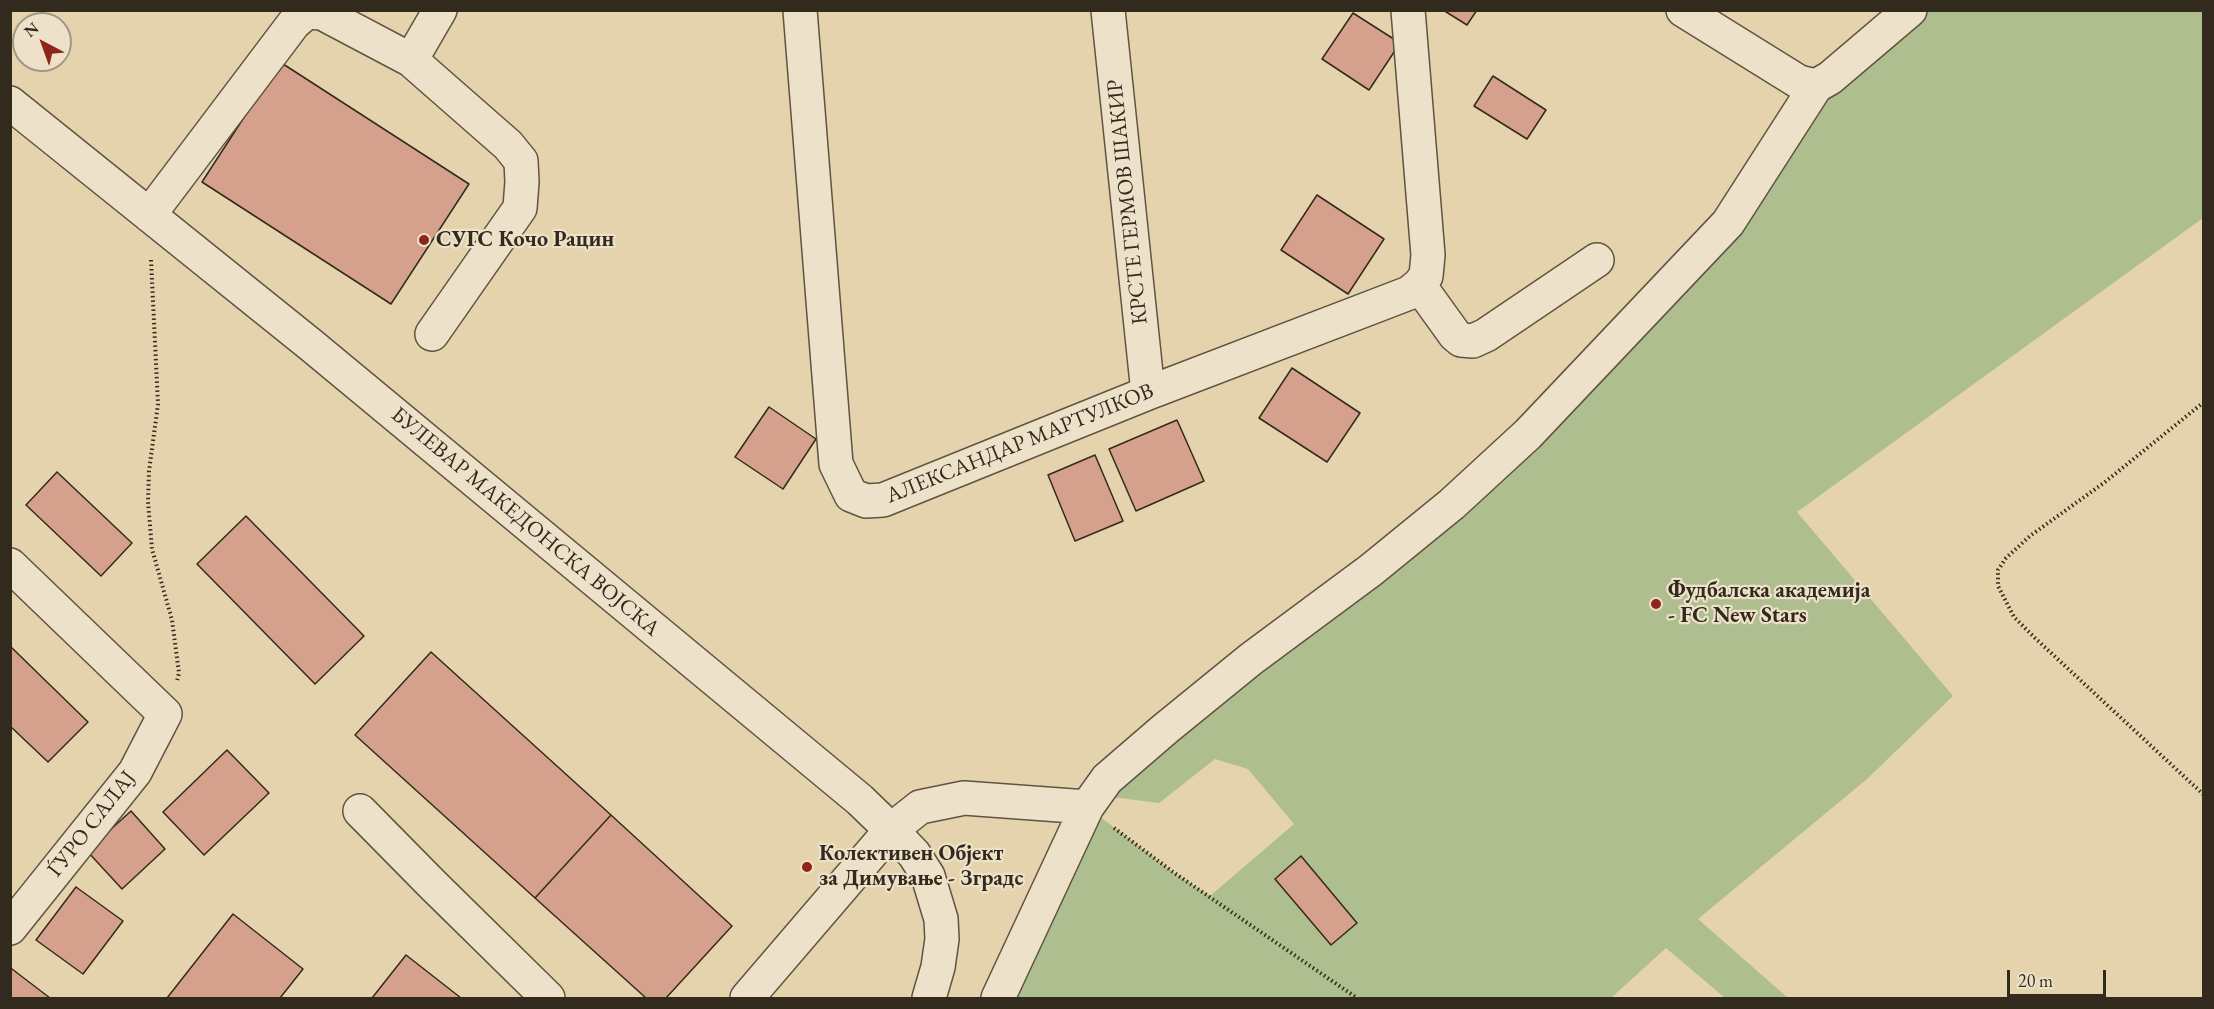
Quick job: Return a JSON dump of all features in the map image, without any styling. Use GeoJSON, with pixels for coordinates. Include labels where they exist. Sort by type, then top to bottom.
{"type":"FeatureCollection","features":[{"type":"Feature","properties":{"kind":"street"},"geometry":{"type":"LineString","coordinates":[[411,60],[440,10]]}},
{"type":"Feature","properties":{"kind":"street","name":"АЛЕКСАНДАР МАРТУЛКОВ"},"geometry":{"type":"LineString","coordinates":[[800,10],[836,464],[851,495],[866,501],[883,500],[1414,289]]}},
{"type":"Feature","properties":{"kind":"street","name":"КРСТЕ ГЕРМОВ ШАКИР"},"geometry":{"type":"LineString","coordinates":[[1108,10],[1148,393]]}},
{"type":"Feature","properties":{"kind":"street"},"geometry":{"type":"LineString","coordinates":[[1408,10],[1428,255],[1426,276],[1414,289],[1455,335],[1461,340],[1473,341],[1486,335],[1597,260]]}},
{"type":"Feature","properties":{"kind":"street"},"geometry":{"type":"LineString","coordinates":[[1683,10],[1799,82],[1816,86]]}},
{"type":"Feature","properties":{"kind":"street"},"geometry":{"type":"LineString","coordinates":[[998,999],[1087,807],[1107,779],[1251,659],[1380,563],[1452,504],[1528,434],[1728,223],[1816,86],[1830,78],[1910,10]]}},
{"type":"Feature","properties":{"kind":"street"},"geometry":{"type":"LineString","coordinates":[[149,215],[294,23],[307,12],[322,13],[411,60],[508,145],[520,161],[522,182],[520,208],[432,334]]}},
{"type":"Feature","properties":{"kind":"street","name":"БУЛЕВАР МАКЕДОНСКА ВОЈСКА"},"geometry":{"type":"LineString","coordinates":[[10,103],[348,375],[860,800],[891,830],[914,854],[928,876],[937,899],[942,939],[938,967],[929,999]]}},
{"type":"Feature","properties":{"kind":"street"},"geometry":{"type":"LineString","coordinates":[[10,565],[165,714]]}},
{"type":"Feature","properties":{"kind":"street","name":"ЃУРО САЛАЈ"},"geometry":{"type":"LineString","coordinates":[[10,928],[135,772],[165,714]]}},
{"type":"Feature","properties":{"kind":"street"},"geometry":{"type":"LineString","coordinates":[[747,999],[891,830],[920,807],[964,798],[1087,807]]}},
{"type":"Feature","properties":{"kind":"street"},"geometry":{"type":"LineString","coordinates":[[360,810],[548,999]]}},
{"type":"Feature","properties":{"kind":"path"},"geometry":{"type":"LineString","coordinates":[[149,215],[158,404],[149,471],[148,502],[152,549],[172,620],[179,673],[174,697],[165,714]]}},
{"type":"Feature","properties":{"kind":"path"},"geometry":{"type":"LineString","coordinates":[[2204,402],[2105,482],[2030,536],[2006,558],[1998,570],[1998,586],[2014,617],[2204,795]]}},
{"type":"Feature","properties":{"kind":"path"},"geometry":{"type":"LineString","coordinates":[[1087,807],[1173,872],[1357,999]]}},
{"type":"Feature","properties":{"kind":"green space"},"geometry":{"type":"Polygon","coordinates":[[[1910,11],[2203,11],[2203,218],[1797,512],[1953,696],[1867,779],[1698,919],[1788,998],[1725,998],[1666,948],[1611,998],[998,998],[1087,807],[1173,872],[1210,896],[1294,824],[1248,769],[1215,759],[1159,803],[1096,795],[1639,317],[1816,86],[1910,11]]]}},
{"type":"Feature","properties":{"kind":"building"},"geometry":{"type":"Polygon","coordinates":[[[1443,10],[1477,10],[1467,25],[1443,10]]]}},
{"type":"Feature","properties":{"kind":"building"},"geometry":{"type":"Polygon","coordinates":[[[1353,13],[1400,43],[1369,90],[1322,59],[1353,13]]]}},
{"type":"Feature","properties":{"kind":"building"},"geometry":{"type":"Polygon","coordinates":[[[280,62],[469,184],[391,304],[202,182],[280,62]]]}},
{"type":"Feature","properties":{"kind":"building"},"geometry":{"type":"Polygon","coordinates":[[[1493,76],[1546,110],[1527,139],[1474,106],[1493,76]]]}},
{"type":"Feature","properties":{"kind":"building"},"geometry":{"type":"Polygon","coordinates":[[[1317,195],[1384,239],[1348,294],[1281,250],[1317,195]]]}},
{"type":"Feature","properties":{"kind":"building"},"geometry":{"type":"Polygon","coordinates":[[[1292,368],[1360,413],[1327,462],[1259,418],[1292,368]]]}},
{"type":"Feature","properties":{"kind":"building"},"geometry":{"type":"Polygon","coordinates":[[[769,407],[816,439],[783,489],[735,457],[769,407]]]}},
{"type":"Feature","properties":{"kind":"building"},"geometry":{"type":"Polygon","coordinates":[[[1177,420],[1204,481],[1136,511],[1109,449],[1177,420]]]}},
{"type":"Feature","properties":{"kind":"building"},"geometry":{"type":"Polygon","coordinates":[[[1095,455],[1123,521],[1075,541],[1048,475],[1095,455]]]}},
{"type":"Feature","properties":{"kind":"building"},"geometry":{"type":"Polygon","coordinates":[[[57,472],[132,543],[101,576],[26,505],[57,472]]]}},
{"type":"Feature","properties":{"kind":"building"},"geometry":{"type":"Polygon","coordinates":[[[246,516],[364,636],[315,684],[197,564],[246,516]]]}},
{"type":"Feature","properties":{"kind":"building"},"geometry":{"type":"Polygon","coordinates":[[[10,646],[88,722],[48,762],[10,726],[10,646]]]}},
{"type":"Feature","properties":{"kind":"building"},"geometry":{"type":"Polygon","coordinates":[[[431,652],[611,815],[535,898],[355,735],[431,652]]]}},
{"type":"Feature","properties":{"kind":"building"},"geometry":{"type":"Polygon","coordinates":[[[227,750],[269,793],[204,855],[163,812],[227,750]]]}},
{"type":"Feature","properties":{"kind":"building"},"geometry":{"type":"Polygon","coordinates":[[[131,811],[165,849],[122,889],[87,851],[131,811]]]}},
{"type":"Feature","properties":{"kind":"building"},"geometry":{"type":"Polygon","coordinates":[[[611,815],[732,926],[666,998],[646,998],[535,898],[611,815]]]}},
{"type":"Feature","properties":{"kind":"building"},"geometry":{"type":"Polygon","coordinates":[[[1301,856],[1357,923],[1331,945],[1275,879],[1301,856]]]}},
{"type":"Feature","properties":{"kind":"building"},"geometry":{"type":"Polygon","coordinates":[[[76,887],[123,921],[83,974],[36,940],[76,887]]]}},
{"type":"Feature","properties":{"kind":"building"},"geometry":{"type":"Polygon","coordinates":[[[233,914],[303,969],[280,998],[167,998],[233,914]]]}},
{"type":"Feature","properties":{"kind":"building"},"geometry":{"type":"Polygon","coordinates":[[[406,955],[461,998],[372,998],[406,955]]]}},
{"type":"Feature","properties":{"kind":"building"},"geometry":{"type":"Polygon","coordinates":[[[12,969],[50,998],[10,998],[10,971],[12,969]]]}},
{"type":"Feature","properties":{"kind":"place","name":"СУГС Кочо Рацин"},"geometry":{"type":"Point","coordinates":[424,240]}},
{"type":"Feature","properties":{"kind":"place","name":"Фудбалска академија - FC New Stars"},"geometry":{"type":"Point","coordinates":[1656,604]}},
{"type":"Feature","properties":{"kind":"place","name":"Колективен Објект за Димување - Зградс"},"geometry":{"type":"Point","coordinates":[807,867]}}]}
